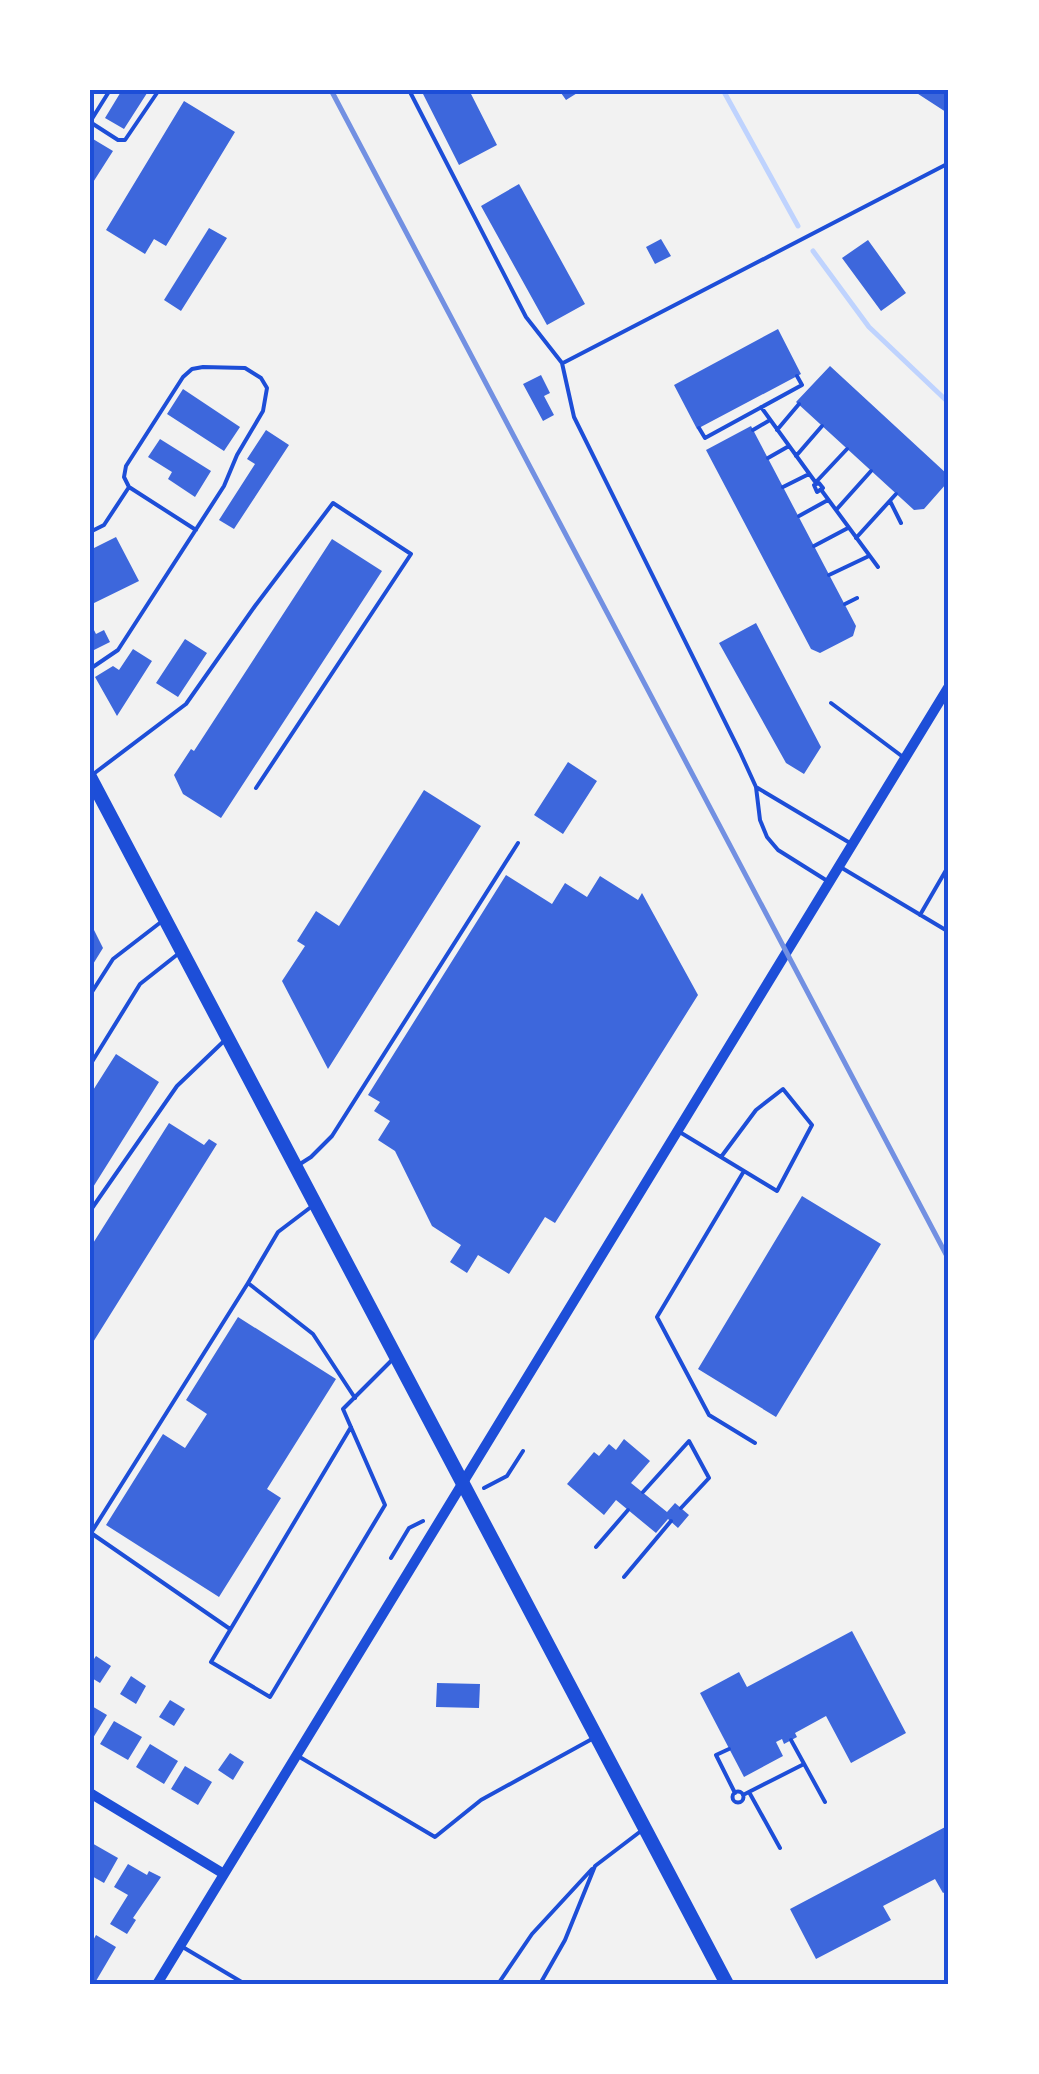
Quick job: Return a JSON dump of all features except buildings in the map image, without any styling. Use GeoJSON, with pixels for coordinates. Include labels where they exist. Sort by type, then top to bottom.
{"type":"FeatureCollection","features":[{"type":"Feature","properties":{"kind":"main road"},"geometry":{"type":"LineString","coordinates":[[90,777],[727,1984]]}},
{"type":"Feature","properties":{"kind":"street"},"geometry":{"type":"LineString","coordinates":[[157,1984],[949,686]]}},
{"type":"Feature","properties":{"kind":"street"},"geometry":{"type":"LineString","coordinates":[[90,1793],[224,1874]]}},
{"type":"Feature","properties":{"kind":"lane"},"geometry":{"type":"LineString","coordinates":[[110,90],[90,122],[118,140],[126,140],[159,90]]}},
{"type":"Feature","properties":{"kind":"lane"},"geometry":{"type":"LineString","coordinates":[[409,90],[526,317],[562,364],[574,417],[692,649],[756,786],[760,820],[772,844],[830,882]]}},
{"type":"Feature","properties":{"kind":"lane"},"geometry":{"type":"LineString","coordinates":[[562,364],[949,163]]}},
{"type":"Feature","properties":{"kind":"lane"},"geometry":{"type":"LineString","coordinates":[[90,670],[118,650],[196,530],[224,486],[237,454],[263,412],[267,388],[261,378],[246,368],[192,369],[182,377],[126,466],[124,477],[129,487],[196,530]]}},
{"type":"Feature","properties":{"kind":"lane"},"geometry":{"type":"LineString","coordinates":[[90,532],[104,525],[129,487]]}},
{"type":"Feature","properties":{"kind":"lane"},"geometry":{"type":"LineString","coordinates":[[90,777],[186,704],[334,503],[410,554],[256,788]]}},
{"type":"Feature","properties":{"kind":"lane"},"geometry":{"type":"LineString","coordinates":[[831,703],[905,758]]}},
{"type":"Feature","properties":{"kind":"lane"},"geometry":{"type":"LineString","coordinates":[[756,786],[852,844]]}},
{"type":"Feature","properties":{"kind":"lane"},"geometry":{"type":"LineString","coordinates":[[295,1166],[311,1157],[332,1136],[518,843]]}},
{"type":"Feature","properties":{"kind":"lane"},"geometry":{"type":"LineString","coordinates":[[920,914],[949,865]]}},
{"type":"Feature","properties":{"kind":"lane"},"geometry":{"type":"LineString","coordinates":[[839,866],[949,932]]}},
{"type":"Feature","properties":{"kind":"lane"},"geometry":{"type":"LineString","coordinates":[[90,995],[113,959],[165,919]]}},
{"type":"Feature","properties":{"kind":"lane"},"geometry":{"type":"LineString","coordinates":[[90,1065],[140,984],[182,951]]}},
{"type":"Feature","properties":{"kind":"lane"},"geometry":{"type":"LineString","coordinates":[[90,1211],[177,1086],[227,1038]]}},
{"type":"Feature","properties":{"kind":"lane"},"geometry":{"type":"LineString","coordinates":[[678,1132],[777,1190],[812,1125],[783,1089],[756,1110],[721,1157]]}},
{"type":"Feature","properties":{"kind":"lane"},"geometry":{"type":"LineString","coordinates":[[744,1171],[657,1316],[709,1414],[756,1442]]}},
{"type":"Feature","properties":{"kind":"lane"},"geometry":{"type":"LineString","coordinates":[[230,1630],[91,1532],[278,1232],[315,1204]]}},
{"type":"Feature","properties":{"kind":"lane"},"geometry":{"type":"LineString","coordinates":[[248,1283],[314,1334],[355,1398]]}},
{"type":"Feature","properties":{"kind":"lane"},"geometry":{"type":"LineString","coordinates":[[351,1427],[211,1662],[270,1698],[385,1505],[344,1409],[395,1356]]}},
{"type":"Feature","properties":{"kind":"lane"},"geometry":{"type":"LineString","coordinates":[[643,1492],[689,1441],[709,1478],[681,1508]]}},
{"type":"Feature","properties":{"kind":"lane"},"geometry":{"type":"LineString","coordinates":[[596,1548],[628,1510]]}},
{"type":"Feature","properties":{"kind":"lane"},"geometry":{"type":"LineString","coordinates":[[624,1577],[670,1521]]}},
{"type":"Feature","properties":{"kind":"lane"},"geometry":{"type":"LineString","coordinates":[[297,1756],[436,1838],[481,1800],[596,1736]]}},
{"type":"Feature","properties":{"kind":"lane"},"geometry":{"type":"LineString","coordinates":[[498,1984],[532,1934],[595,1866],[645,1828]]}},
{"type":"Feature","properties":{"kind":"lane"},"geometry":{"type":"LineString","coordinates":[[540,1984],[565,1940],[595,1866]]}},
{"type":"Feature","properties":{"kind":"lane"},"geometry":{"type":"LineString","coordinates":[[181,1946],[245,1984]]}},
{"type":"Feature","properties":{"kind":"path"},"geometry":{"type":"LineString","coordinates":[[699,428],[704,438],[761,408],[802,385],[797,376]]}},
{"type":"Feature","properties":{"kind":"path"},"geometry":{"type":"LineString","coordinates":[[769,391],[774,400]]}},
{"type":"Feature","properties":{"kind":"path"},"geometry":{"type":"LineString","coordinates":[[778,430],[799,404]]}},
{"type":"Feature","properties":{"kind":"path"},"geometry":{"type":"LineString","coordinates":[[761,408],[816,483],[823,485],[828,500],[878,567]]}},
{"type":"Feature","properties":{"kind":"path"},"geometry":{"type":"LineString","coordinates":[[726,413],[732,423]]}},
{"type":"Feature","properties":{"kind":"path"},"geometry":{"type":"LineString","coordinates":[[753,430],[770,420]]}},
{"type":"Feature","properties":{"kind":"path"},"geometry":{"type":"LineString","coordinates":[[796,456],[822,426]]}},
{"type":"Feature","properties":{"kind":"path"},"geometry":{"type":"LineString","coordinates":[[768,458],[789,446]]}},
{"type":"Feature","properties":{"kind":"path"},"geometry":{"type":"LineString","coordinates":[[816,483],[847,449]]}},
{"type":"Feature","properties":{"kind":"path"},"geometry":{"type":"LineString","coordinates":[[836,510],[872,472]]}},
{"type":"Feature","properties":{"kind":"path"},"geometry":{"type":"LineString","coordinates":[[783,487],[809,474]]}},
{"type":"Feature","properties":{"kind":"path"},"geometry":{"type":"LineString","coordinates":[[856,538],[896,494]]}},
{"type":"Feature","properties":{"kind":"path"},"geometry":{"type":"LineString","coordinates":[[798,516],[828,500]]}},
{"type":"Feature","properties":{"kind":"path"},"geometry":{"type":"LineString","coordinates":[[890,500],[900,524]]}},
{"type":"Feature","properties":{"kind":"path"},"geometry":{"type":"LineString","coordinates":[[814,546],[848,528]]}},
{"type":"Feature","properties":{"kind":"path"},"geometry":{"type":"LineString","coordinates":[[830,575],[869,556]]}},
{"type":"Feature","properties":{"kind":"path"},"geometry":{"type":"LineString","coordinates":[[844,604],[857,598]]}},
{"type":"Feature","properties":{"kind":"path"},"geometry":{"type":"LineString","coordinates":[[507,1476],[523,1451]]}},
{"type":"Feature","properties":{"kind":"path"},"geometry":{"type":"LineString","coordinates":[[391,1558],[410,1528]]}},
{"type":"Feature","properties":{"kind":"path"},"geometry":{"type":"LineString","coordinates":[[791,1740],[825,1802]]}},
{"type":"Feature","properties":{"kind":"path"},"geometry":{"type":"LineString","coordinates":[[729,1749],[716,1755],[735,1793],[733,1799],[742,1801],[743,1795]]}},
{"type":"Feature","properties":{"kind":"path"},"geometry":{"type":"LineString","coordinates":[[735,1793],[743,1795],[804,1764]]}},
{"type":"Feature","properties":{"kind":"path"},"geometry":{"type":"LineString","coordinates":[[750,1792],[780,1848]]}},
{"type":"Feature","properties":{"kind":"waterway"},"geometry":{"type":"LineString","coordinates":[[723,90],[798,226]]}},
{"type":"Feature","properties":{"kind":"waterway"},"geometry":{"type":"LineString","coordinates":[[813,251],[869,327],[949,403]]}},
{"type":"Feature","properties":{"kind":"railway"},"geometry":{"type":"LineString","coordinates":[[331,90],[949,1260]]}}]}
